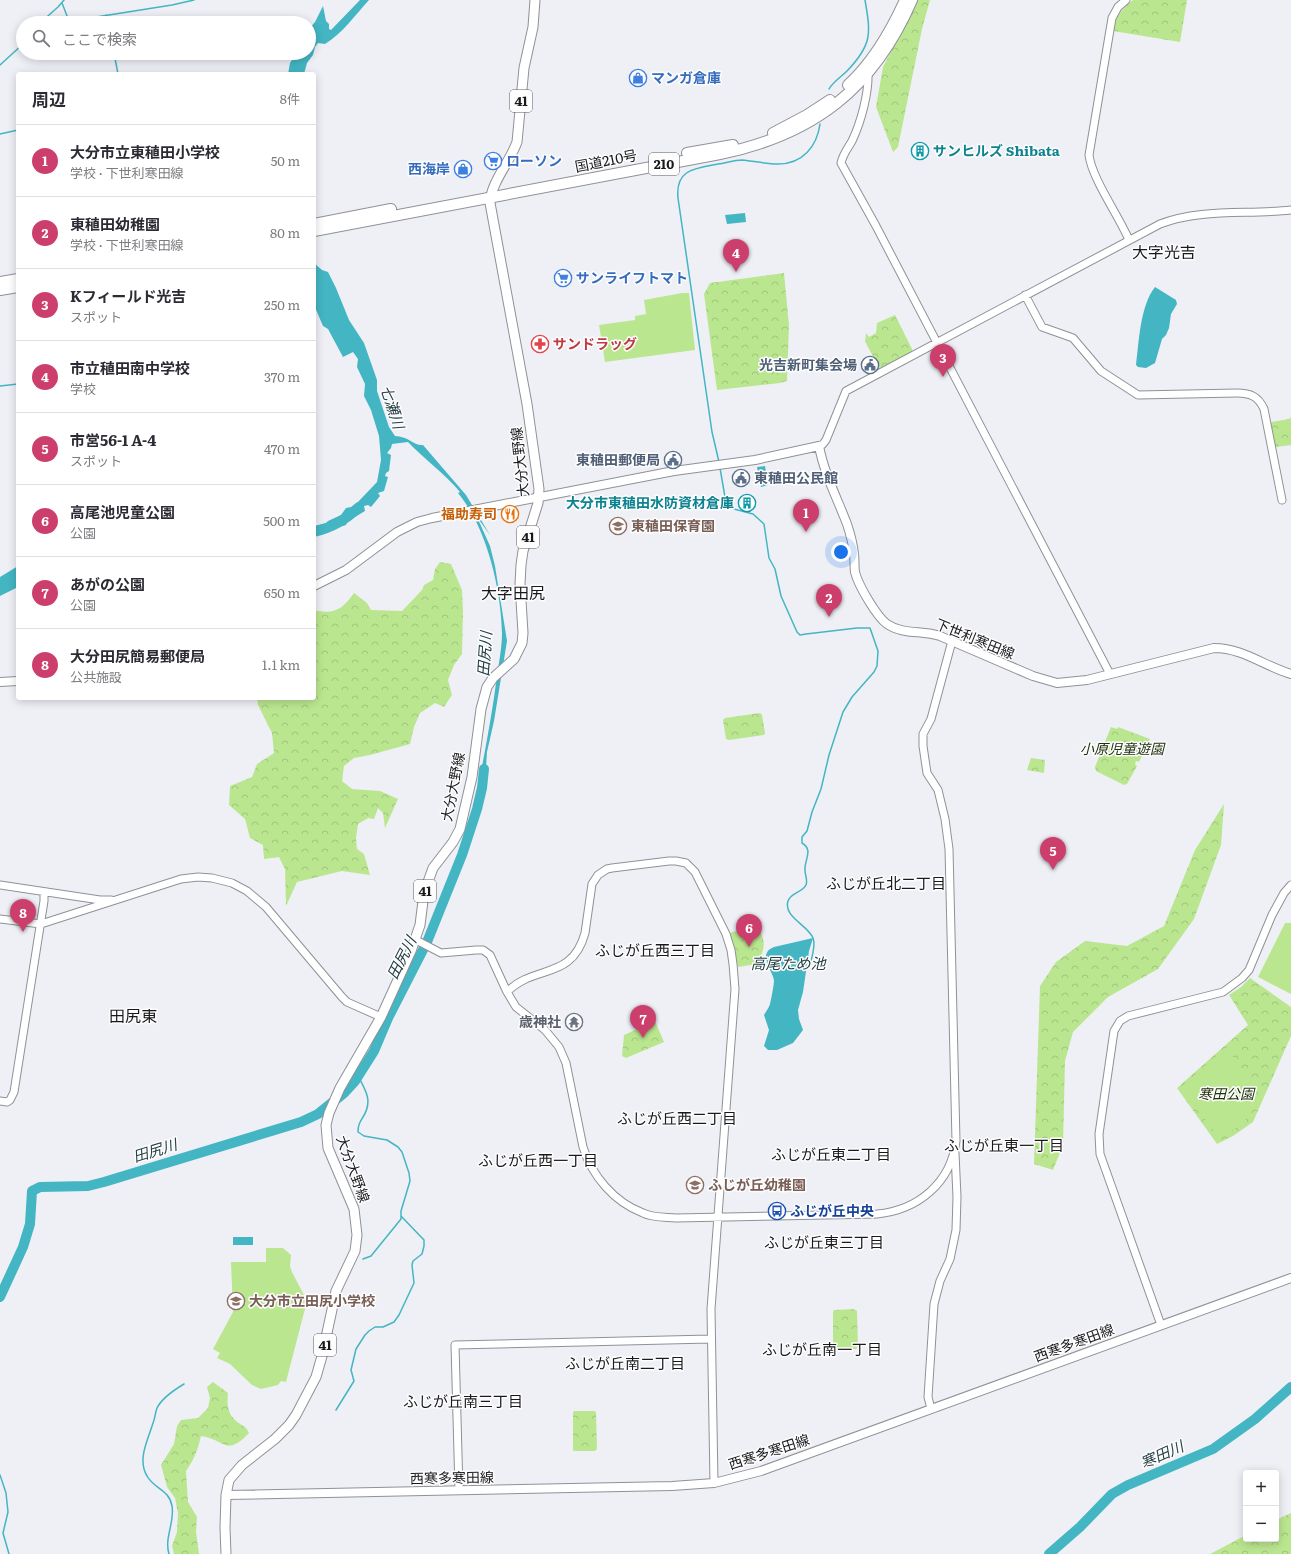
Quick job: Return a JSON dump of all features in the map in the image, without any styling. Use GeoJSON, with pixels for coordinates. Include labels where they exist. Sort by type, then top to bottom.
{"type":"FeatureCollection","features":[{"type":"Feature","properties":{"kind":"highway","name":"国道210号"},"geometry":{"type":"LineString","coordinates":[[316,230],[353,220],[758,139],[782,129],[818,108],[830,100],[867,69],[889,32],[905,0]]}},
{"type":"Feature","properties":{"kind":"highway","name":"国道210号"},"geometry":{"type":"LineString","coordinates":[[491,193],[720,154],[765,143],[790,133],[823,114],[847,95],[895,36],[912,0]]}},
{"type":"Feature","properties":{"kind":"highway","name":"国道210号"},"geometry":{"type":"LineString","coordinates":[[316,224],[353,220]]}},
{"type":"Feature","properties":{"kind":"highway"},"geometry":{"type":"LineString","coordinates":[[0,282],[16,279]]}},
{"type":"Feature","properties":{"kind":"highway"},"geometry":{"type":"LineString","coordinates":[[0,290],[16,287]]}},
{"type":"Feature","properties":{"kind":"main road","name":"41"},"geometry":{"type":"LineString","coordinates":[[491,193],[517,142],[524,68],[533,27],[535,0]]}},
{"type":"Feature","properties":{"kind":"main road","name":"大分大野線"},"geometry":{"type":"LineString","coordinates":[[226,1554],[226,1496],[229,1480],[242,1465],[289,1425],[309,1391],[322,1356],[336,1292],[355,1251],[357,1235],[354,1208],[328,1148],[326,1125],[329,1113],[333,1102],[381,1017],[418,941],[424,892],[430,873],[435,864],[453,842],[460,829],[472,777],[482,704],[487,686],[517,654],[522,643],[523,633],[520,584],[521,565],[523,551],[533,522],[539,497],[539,484],[531,429],[490,207],[491,193]]}},
{"type":"Feature","properties":{"kind":"main road"},"geometry":{"type":"LineString","coordinates":[[316,585],[346,570],[389,537],[407,526],[432,518],[674,471],[756,460],[819,446]]}},
{"type":"Feature","properties":{"kind":"main road","name":"下世利寒田線"},"geometry":{"type":"LineString","coordinates":[[819,446],[824,465],[850,534],[856,575],[878,615],[888,624],[899,630],[934,634],[1033,676],[1049,681],[1065,683],[1110,674],[1214,648],[1229,649],[1239,652],[1291,674]]}},
{"type":"Feature","properties":{"kind":"main road"},"geometry":{"type":"LineString","coordinates":[[0,682],[16,681]]}},
{"type":"Feature","properties":{"kind":"main road","name":"西寒多寒田線"},"geometry":{"type":"LineString","coordinates":[[226,1496],[672,1486],[714,1483],[762,1471],[1291,1278]]}},
{"type":"Feature","properties":{"kind":"street"},"geometry":{"type":"LineString","coordinates":[[1126,0],[1118,7],[1112,18],[1089,155],[1099,183],[1129,240]]}},
{"type":"Feature","properties":{"kind":"street"},"geometry":{"type":"LineString","coordinates":[[867,69],[868,88],[864,106],[853,139],[844,153],[841,163],[876,226],[1110,674]]}},
{"type":"Feature","properties":{"kind":"street"},"geometry":{"type":"LineString","coordinates":[[819,446],[826,440],[846,391],[1160,224],[1186,217],[1208,214],[1291,210]]}},
{"type":"Feature","properties":{"kind":"street"},"geometry":{"type":"LineString","coordinates":[[1025,295],[1042,327],[1073,338],[1101,371],[1138,396],[1246,393],[1256,398],[1261,403],[1266,415],[1282,500]]}},
{"type":"Feature","properties":{"kind":"street"},"geometry":{"type":"LineString","coordinates":[[418,941],[444,953],[476,950],[487,952],[516,1007],[545,1030],[559,1047],[566,1063],[587,1160],[603,1184],[622,1202],[643,1214],[657,1217],[676,1218],[877,1214],[898,1210],[914,1203],[934,1188],[948,1168],[954,1151],[956,1128],[949,849],[945,819],[938,790],[927,773],[923,746],[923,734],[930,719],[952,641]]}},
{"type":"Feature","properties":{"kind":"street"},"geometry":{"type":"LineString","coordinates":[[507,992],[520,981],[554,970],[562,966],[575,955],[585,933],[594,879],[602,872],[612,868],[676,860],[686,863],[692,868],[726,934],[731,950],[735,980],[735,1000],[711,1309],[710,1339],[714,1483]]}},
{"type":"Feature","properties":{"kind":"street"},"geometry":{"type":"LineString","coordinates":[[0,919],[41,924],[176,881],[193,877],[212,878],[235,884],[262,903],[347,1002],[381,1017]]}},
{"type":"Feature","properties":{"kind":"street"},"geometry":{"type":"LineString","coordinates":[[0,885],[100,900],[118,900]]}},
{"type":"Feature","properties":{"kind":"street"},"geometry":{"type":"LineString","coordinates":[[1161,1325],[1100,1154],[1099,1134],[1114,1031],[1120,1021],[1128,1016],[1223,992],[1230,988],[1249,970],[1272,915],[1284,893],[1291,885]]}},
{"type":"Feature","properties":{"kind":"street"},"geometry":{"type":"LineString","coordinates":[[0,1102],[7,1102],[10,1100],[14,1092],[41,924],[44,892]]}},
{"type":"Feature","properties":{"kind":"street"},"geometry":{"type":"LineString","coordinates":[[931,1409],[928,1396],[934,1304],[938,1287],[952,1251],[956,1230],[957,1190],[956,1155],[954,1151]]}},
{"type":"Feature","properties":{"kind":"street"},"geometry":{"type":"LineString","coordinates":[[459,1490],[455,1345],[710,1339]]}},
{"type":"Feature","properties":{"kind":"green space"},"geometry":{"type":"Polygon","coordinates":[[[918,0],[930,0],[922,29],[898,147],[893,152],[876,107],[883,67],[918,0]]]}},
{"type":"Feature","properties":{"kind":"green space"},"geometry":{"type":"Polygon","coordinates":[[[1133,0],[1187,0],[1180,42],[1113,31],[1115,21],[1120,13],[1133,0]]]}},
{"type":"Feature","properties":{"kind":"green space"},"geometry":{"type":"Polygon","coordinates":[[[784,273],[789,325],[787,381],[717,390],[704,294],[710,283],[784,273]]]}},
{"type":"Feature","properties":{"kind":"green space"},"geometry":{"type":"Polygon","coordinates":[[[689,293],[695,350],[605,362],[599,325],[635,320],[635,316],[646,314],[644,300],[689,293]]]}},
{"type":"Feature","properties":{"kind":"green space"},"geometry":{"type":"Polygon","coordinates":[[[895,315],[912,349],[912,353],[882,368],[879,368],[865,342],[866,333],[869,337],[876,333],[877,323],[895,315]]]}},
{"type":"Feature","properties":{"kind":"green space"},"geometry":{"type":"Polygon","coordinates":[[[1291,417],[1291,445],[1269,448],[1265,423],[1289,419],[1291,417]]]}},
{"type":"Feature","properties":{"kind":"green space"},"geometry":{"type":"Polygon","coordinates":[[[440,562],[451,564],[462,590],[462,654],[454,665],[448,680],[452,695],[444,707],[435,703],[420,713],[414,727],[410,744],[354,758],[344,766],[342,781],[352,789],[380,791],[398,799],[385,828],[383,813],[378,808],[374,819],[368,818],[358,824],[356,838],[357,849],[364,854],[370,875],[342,871],[297,882],[286,906],[285,869],[279,857],[264,859],[263,845],[250,838],[245,819],[229,805],[230,786],[252,777],[257,764],[274,753],[272,733],[258,705],[257,700],[316,700],[316,610],[327,612],[342,607],[354,593],[367,603],[371,610],[402,611],[422,590],[424,585],[433,580],[435,569],[440,562]]]}},
{"type":"Feature","properties":{"kind":"green space"},"geometry":{"type":"Polygon","coordinates":[[[760,713],[762,715],[764,735],[729,740],[726,739],[723,720],[725,718],[760,713]]]}},
{"type":"Feature","properties":{"kind":"green space","name":"小原児童遊園"},"geometry":{"type":"Polygon","coordinates":[[[1111,727],[1117,729],[1118,727],[1150,739],[1139,762],[1136,761],[1135,764],[1137,766],[1127,784],[1124,785],[1096,771],[1095,767],[1111,727]]]}},
{"type":"Feature","properties":{"kind":"green space"},"geometry":{"type":"Polygon","coordinates":[[[1031,758],[1045,760],[1044,773],[1027,770],[1031,758]]]}},
{"type":"Feature","properties":{"kind":"green space"},"geometry":{"type":"Polygon","coordinates":[[[1224,804],[1221,845],[1194,919],[1158,969],[1108,997],[1073,1032],[1065,1061],[1063,1145],[1053,1170],[1034,1164],[1040,986],[1056,962],[1085,941],[1127,946],[1164,926],[1195,850],[1224,804]]]}},
{"type":"Feature","properties":{"kind":"green space"},"geometry":{"type":"Polygon","coordinates":[[[1285,923],[1291,923],[1291,994],[1258,977],[1285,923]]]}},
{"type":"Feature","properties":{"kind":"green space"},"geometry":{"type":"Polygon","coordinates":[[[752,926],[759,928],[761,933],[764,942],[762,954],[757,964],[738,967],[730,933],[752,926]]]}},
{"type":"Feature","properties":{"kind":"green space","name":"寒田公園"},"geometry":{"type":"Polygon","coordinates":[[[1250,978],[1291,1007],[1291,1036],[1253,1122],[1233,1136],[1217,1144],[1177,1088],[1248,1025],[1229,995],[1241,987],[1250,978]]]}},
{"type":"Feature","properties":{"kind":"green space"},"geometry":{"type":"Polygon","coordinates":[[[655,1021],[664,1042],[626,1058],[622,1056],[624,1035],[655,1021]]]}},
{"type":"Feature","properties":{"kind":"green space"},"geometry":{"type":"Polygon","coordinates":[[[1227,1047],[1258,1095],[1244,1122],[1227,1133],[1218,1136],[1180,1088],[1227,1047]]]}},
{"type":"Feature","properties":{"kind":"green space"},"geometry":{"type":"Polygon","coordinates":[[[266,1248],[283,1248],[291,1255],[290,1266],[292,1272],[307,1301],[286,1382],[281,1381],[278,1385],[261,1389],[252,1385],[230,1364],[217,1358],[220,1353],[213,1349],[233,1312],[231,1262],[266,1262],[266,1248]]]}},
{"type":"Feature","properties":{"kind":"green space"},"geometry":{"type":"Polygon","coordinates":[[[854,1309],[857,1311],[858,1347],[856,1349],[835,1349],[833,1347],[833,1312],[834,1310],[854,1309]]]}},
{"type":"Feature","properties":{"kind":"green space"},"geometry":{"type":"Polygon","coordinates":[[[213,1382],[228,1393],[230,1414],[235,1420],[246,1428],[249,1433],[241,1440],[230,1446],[201,1436],[199,1445],[186,1471],[188,1502],[197,1517],[196,1532],[199,1554],[174,1554],[172,1546],[177,1532],[178,1513],[175,1498],[167,1487],[161,1465],[174,1444],[177,1426],[181,1420],[198,1418],[208,1408],[210,1398],[207,1387],[213,1382]]]}},
{"type":"Feature","properties":{"kind":"green space"},"geometry":{"type":"Polygon","coordinates":[[[574,1411],[596,1412],[597,1449],[595,1451],[573,1450],[574,1411]]]}},
{"type":"Feature","properties":{"kind":"green space"},"geometry":{"type":"Polygon","coordinates":[[[1291,1513],[1291,1554],[1210,1554],[1243,1537],[1243,1542],[1279,1542],[1279,1519],[1291,1513]]]}},
{"type":"Feature","properties":{"kind":"water"},"geometry":{"type":"Polygon","coordinates":[[[360,0],[369,0],[338,35],[325,44],[318,43],[316,46],[316,20],[323,6],[326,21],[329,24],[329,29],[331,30],[360,0]]]}},
{"type":"Feature","properties":{"kind":"water"},"geometry":{"type":"Polygon","coordinates":[[[292,60],[309,60],[305,72],[288,72],[292,60]]]}},
{"type":"Feature","properties":{"kind":"water"},"geometry":{"type":"Polygon","coordinates":[[[745,213],[746,222],[727,224],[725,215],[745,213]]]}},
{"type":"Feature","properties":{"kind":"water"},"geometry":{"type":"Polygon","coordinates":[[[316,265],[322,270],[328,272],[349,320],[364,343],[377,380],[377,391],[389,427],[395,436],[400,436],[417,444],[423,445],[466,495],[490,535],[477,517],[490,546],[495,566],[507,641],[494,721],[487,752],[485,783],[480,782],[481,772],[494,700],[502,633],[499,597],[484,541],[477,523],[458,493],[460,492],[408,442],[392,444],[387,453],[391,455],[389,471],[385,476],[388,477],[384,491],[378,493],[380,496],[371,507],[368,505],[364,506],[365,511],[355,517],[346,516],[346,525],[316,533],[316,526],[326,523],[341,515],[346,508],[351,507],[358,502],[377,482],[381,460],[379,436],[371,410],[364,396],[365,384],[357,367],[358,359],[353,352],[343,357],[328,329],[323,326],[316,310],[316,265]]]}},
{"type":"Feature","properties":{"kind":"water"},"geometry":{"type":"Polygon","coordinates":[[[1155,287],[1176,300],[1177,304],[1171,314],[1169,328],[1166,335],[1162,339],[1155,363],[1146,368],[1138,367],[1136,365],[1143,314],[1150,295],[1155,287]]]}},
{"type":"Feature","properties":{"kind":"water"},"geometry":{"type":"Polygon","coordinates":[[[765,466],[768,485],[761,487],[757,467],[765,466]]]}},
{"type":"Feature","properties":{"kind":"water"},"geometry":{"type":"Polygon","coordinates":[[[16,567],[16,588],[0,596],[0,577],[16,567]]]}},
{"type":"Feature","properties":{"kind":"water","name":"高尾ため池"},"geometry":{"type":"Polygon","coordinates":[[[813,938],[809,951],[803,992],[798,1010],[799,1019],[803,1030],[793,1043],[777,1050],[768,1050],[764,1046],[769,1030],[764,1015],[770,1004],[774,981],[767,963],[766,954],[774,947],[813,938]]]}},
{"type":"Feature","properties":{"kind":"water"},"geometry":{"type":"Polygon","coordinates":[[[233,1237],[253,1237],[253,1245],[233,1245],[233,1237]]]}},
{"type":"Feature","properties":{"kind":"waterway"},"geometry":{"type":"LineString","coordinates":[[48,16],[64,0]]}},
{"type":"Feature","properties":{"kind":"waterway"},"geometry":{"type":"LineString","coordinates":[[103,16],[194,0]]}},
{"type":"Feature","properties":{"kind":"waterway"},"geometry":{"type":"LineString","coordinates":[[829,89],[855,62],[865,46],[869,31],[865,0]]}},
{"type":"Feature","properties":{"kind":"waterway"},"geometry":{"type":"LineString","coordinates":[[62,3],[67,16]]}},
{"type":"Feature","properties":{"kind":"waterway"},"geometry":{"type":"LineString","coordinates":[[0,65],[16,50]]}},
{"type":"Feature","properties":{"kind":"waterway"},"geometry":{"type":"LineString","coordinates":[[115,60],[118,72]]}},
{"type":"Feature","properties":{"kind":"waterway"},"geometry":{"type":"LineString","coordinates":[[719,462],[712,432],[678,198],[680,181],[684,176],[695,169],[733,161],[742,160],[769,164],[795,161],[812,146],[816,140],[820,124]]}},
{"type":"Feature","properties":{"kind":"waterway"},"geometry":{"type":"LineString","coordinates":[[0,134],[16,130]]}},
{"type":"Feature","properties":{"kind":"waterway"},"geometry":{"type":"LineString","coordinates":[[0,386],[16,384]]}},
{"type":"Feature","properties":{"kind":"waterway"},"geometry":{"type":"LineString","coordinates":[[720,468],[725,497],[728,504],[734,509],[753,514],[764,524],[769,558],[775,569],[781,596],[797,632],[800,635],[857,628],[870,628],[878,651],[877,666],[874,672],[852,697],[843,712],[829,755],[821,789],[812,812],[807,831],[802,837],[802,843],[806,846],[808,852],[805,866],[807,881],[806,885],[802,890],[789,898],[788,901],[787,907],[789,912],[813,938],[814,948],[810,965]]}},
{"type":"Feature","properties":{"kind":"waterway","name":"七瀬川"},"geometry":{"type":"LineString","coordinates":[[316,531],[327,528],[338,522],[359,507]]}},
{"type":"Feature","properties":{"kind":"waterway","name":"田尻川"},"geometry":{"type":"LineString","coordinates":[[0,1297],[23,1247],[30,1224],[32,1191],[40,1187],[88,1186],[104,1182],[301,1122],[318,1114],[344,1093],[355,1081],[374,1051],[388,1018],[427,942],[462,855],[477,809],[482,788],[484,769]]}},
{"type":"Feature","properties":{"kind":"waterway"},"geometry":{"type":"LineString","coordinates":[[358,1076],[366,1091],[368,1101],[368,1106],[359,1124],[358,1132],[364,1136],[387,1140],[398,1147],[402,1152],[410,1181],[401,1211],[401,1219],[371,1256],[363,1259]]}},
{"type":"Feature","properties":{"kind":"waterway"},"geometry":{"type":"LineString","coordinates":[[336,1410],[354,1381],[351,1370],[356,1349],[369,1331],[375,1327],[383,1327],[394,1322],[399,1315],[414,1283],[412,1265],[413,1261],[422,1254],[424,1240],[401,1216]]}},
{"type":"Feature","properties":{"kind":"waterway"},"geometry":{"type":"LineString","coordinates":[[169,1554],[168,1542],[173,1512],[172,1506],[165,1492],[153,1484],[147,1476],[144,1470],[143,1456],[159,1404],[172,1392],[184,1384]]}},
{"type":"Feature","properties":{"kind":"waterway","name":"寒田川"},"geometry":{"type":"LineString","coordinates":[[1049,1554],[1080,1527],[1112,1494],[1128,1485],[1213,1449],[1255,1419],[1291,1387]]}},
{"type":"Feature","properties":{"kind":"waterway"},"geometry":{"type":"LineString","coordinates":[[0,1475],[6,1493],[8,1512],[3,1533],[9,1554]]}},
{"type":"Feature","properties":{"kind":"place","name":"マンガ倉庫"},"geometry":{"type":"Point","coordinates":[638,78]}},
{"type":"Feature","properties":{"kind":"place","name":"サンヒルズ Shibata"},"geometry":{"type":"Point","coordinates":[920,151]}},
{"type":"Feature","properties":{"kind":"place","name":"ローソン"},"geometry":{"type":"Point","coordinates":[493,161]}},
{"type":"Feature","properties":{"kind":"place","name":"西海岸"},"geometry":{"type":"Point","coordinates":[463,169]}},
{"type":"Feature","properties":{"kind":"place","name":"市立稙田南中学校"},"geometry":{"type":"Point","coordinates":[736,272]}},
{"type":"Feature","properties":{"kind":"place","name":"サンライフトマト"},"geometry":{"type":"Point","coordinates":[563,278]}},
{"type":"Feature","properties":{"kind":"place","name":"サンドラッグ"},"geometry":{"type":"Point","coordinates":[540,344]}},
{"type":"Feature","properties":{"kind":"place","name":"光吉新町集会場"},"geometry":{"type":"Point","coordinates":[870,365]}},
{"type":"Feature","properties":{"kind":"place","name":"Kフィールド光吉"},"geometry":{"type":"Point","coordinates":[943,377]}},
{"type":"Feature","properties":{"kind":"place","name":"東稙田郵便局"},"geometry":{"type":"Point","coordinates":[673,460]}},
{"type":"Feature","properties":{"kind":"place","name":"東稙田公民館"},"geometry":{"type":"Point","coordinates":[741,478]}},
{"type":"Feature","properties":{"kind":"place","name":"大分市東稙田水防資材倉庫"},"geometry":{"type":"Point","coordinates":[747,503]}},
{"type":"Feature","properties":{"kind":"place","name":"福助寿司"},"geometry":{"type":"Point","coordinates":[510,514]}},
{"type":"Feature","properties":{"kind":"place","name":"東稙田保育園"},"geometry":{"type":"Point","coordinates":[618,526]}},
{"type":"Feature","properties":{"kind":"place","name":"大分市立東稙田小学校"},"geometry":{"type":"Point","coordinates":[806,532]}},
{"type":"Feature","properties":{"kind":"place","name":"東稙田幼稚園"},"geometry":{"type":"Point","coordinates":[829,617]}},
{"type":"Feature","properties":{"kind":"place","name":"市営56-1 A-4"},"geometry":{"type":"Point","coordinates":[1053,870]}},
{"type":"Feature","properties":{"kind":"place","name":"大分田尻簡易郵便局"},"geometry":{"type":"Point","coordinates":[23,932]}},
{"type":"Feature","properties":{"kind":"place","name":"高尾池児童公園"},"geometry":{"type":"Point","coordinates":[749,947]}},
{"type":"Feature","properties":{"kind":"place","name":"歳神社"},"geometry":{"type":"Point","coordinates":[574,1022]}},
{"type":"Feature","properties":{"kind":"place","name":"あがの公園"},"geometry":{"type":"Point","coordinates":[643,1038]}},
{"type":"Feature","properties":{"kind":"place","name":"ふじが丘幼稚園"},"geometry":{"type":"Point","coordinates":[695,1185]}},
{"type":"Feature","properties":{"kind":"place","name":"ふじが丘中央"},"geometry":{"type":"Point","coordinates":[777,1211]}},
{"type":"Feature","properties":{"kind":"place","name":"大分市立田尻小学校"},"geometry":{"type":"Point","coordinates":[236,1301]}},
{"type":"Feature","properties":{"kind":"district","name":"大字光吉"},"geometry":{"type":"Point","coordinates":[1164,252]}},
{"type":"Feature","properties":{"kind":"district","name":"大字田尻"},"geometry":{"type":"Point","coordinates":[513,593]}},
{"type":"Feature","properties":{"kind":"district","name":"ふじが丘北二丁目"},"geometry":{"type":"Point","coordinates":[886,884]}},
{"type":"Feature","properties":{"kind":"district","name":"ふじが丘西三丁目"},"geometry":{"type":"Point","coordinates":[655,951]}},
{"type":"Feature","properties":{"kind":"district","name":"田尻東"},"geometry":{"type":"Point","coordinates":[133,1016]}},
{"type":"Feature","properties":{"kind":"district","name":"ふじが丘西二丁目"},"geometry":{"type":"Point","coordinates":[677,1119]}},
{"type":"Feature","properties":{"kind":"district","name":"ふじが丘東一丁目"},"geometry":{"type":"Point","coordinates":[1004,1146]}},
{"type":"Feature","properties":{"kind":"district","name":"ふじが丘東二丁目"},"geometry":{"type":"Point","coordinates":[831,1155]}},
{"type":"Feature","properties":{"kind":"district","name":"ふじが丘西一丁目"},"geometry":{"type":"Point","coordinates":[538,1161]}},
{"type":"Feature","properties":{"kind":"district","name":"ふじが丘東三丁目"},"geometry":{"type":"Point","coordinates":[824,1243]}},
{"type":"Feature","properties":{"kind":"district","name":"ふじが丘南一丁目"},"geometry":{"type":"Point","coordinates":[822,1350]}},
{"type":"Feature","properties":{"kind":"district","name":"ふじが丘南二丁目"},"geometry":{"type":"Point","coordinates":[625,1364]}},
{"type":"Feature","properties":{"kind":"district","name":"ふじが丘南三丁目"},"geometry":{"type":"Point","coordinates":[463,1402]}}]}
